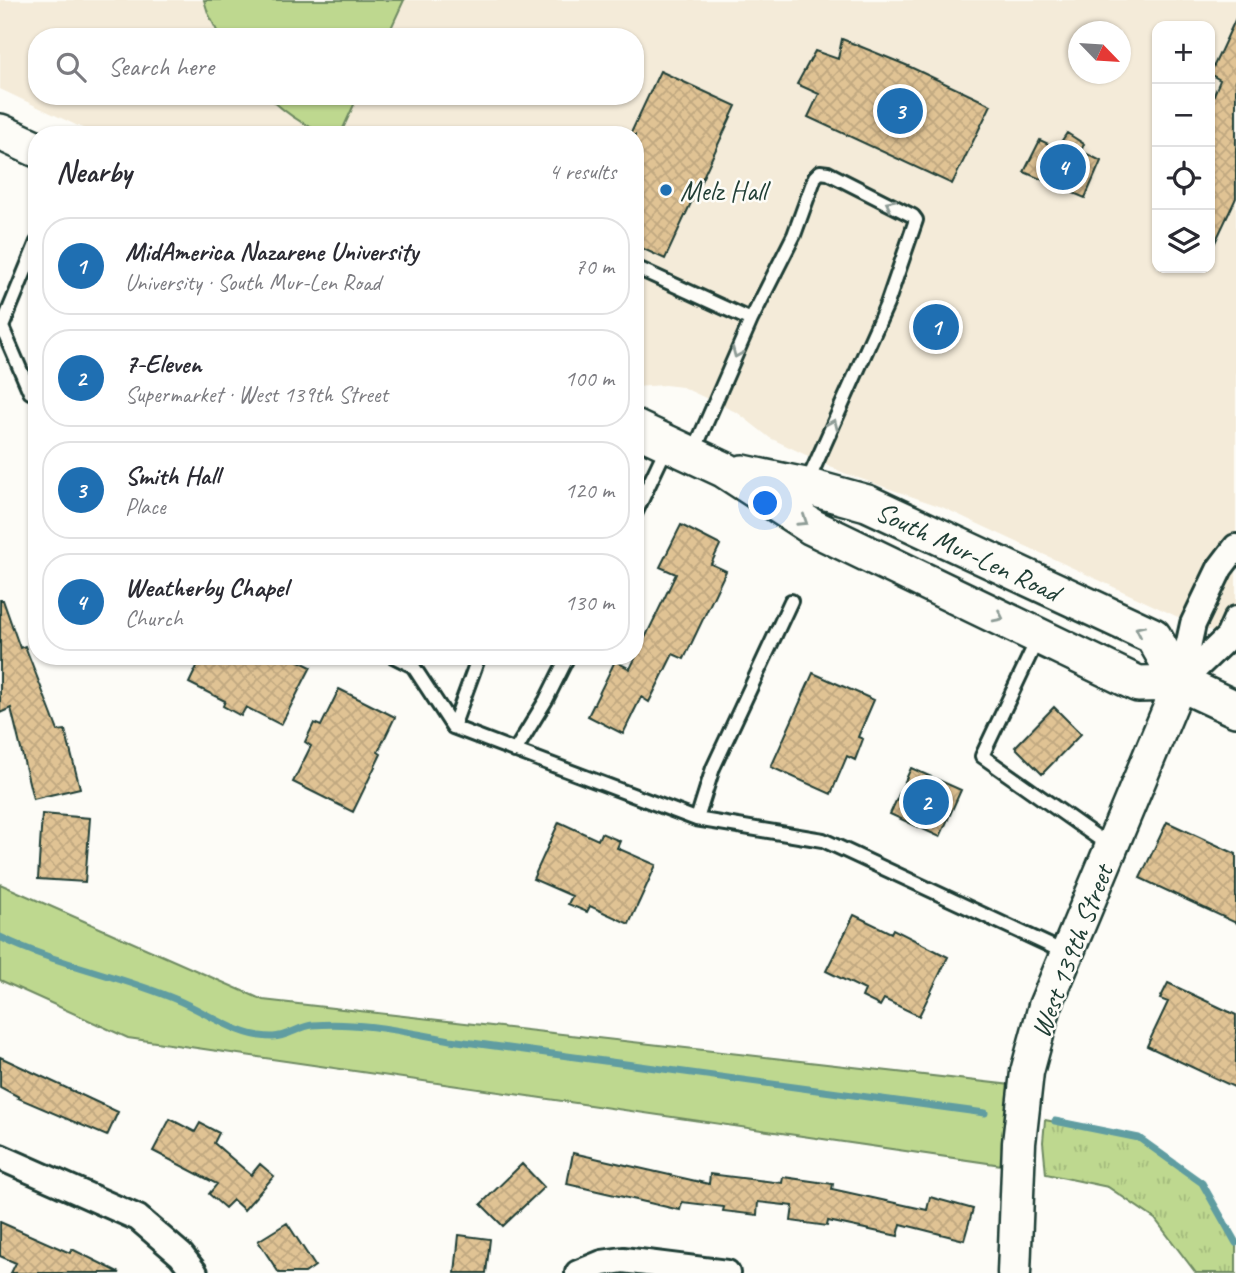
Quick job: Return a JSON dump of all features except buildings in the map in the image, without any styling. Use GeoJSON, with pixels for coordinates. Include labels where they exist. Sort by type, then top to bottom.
{"type":"FeatureCollection","features":[{"type":"Feature","properties":{"kind":"main road"},"geometry":{"type":"LineString","coordinates":[[0,132],[28,145]]}},
{"type":"Feature","properties":{"kind":"main road","name":"South Mur-Len Road"},"geometry":{"type":"LineString","coordinates":[[644,432],[725,470],[812,527],[1138,684],[1180,683],[1236,709]]}},
{"type":"Feature","properties":{"kind":"main road","name":"South Mur-Len Road"},"geometry":{"type":"LineString","coordinates":[[725,470],[805,486],[867,503],[1153,636],[1180,683]]}},
{"type":"Feature","properties":{"kind":"street"},"geometry":{"type":"LineString","coordinates":[[1180,683],[1193,624],[1220,568],[1236,547]]}},
{"type":"Feature","properties":{"kind":"street"},"geometry":{"type":"LineString","coordinates":[[1180,683],[1228,637],[1236,619]]}},
{"type":"Feature","properties":{"kind":"street","name":"West 139th Street"},"geometry":{"type":"LineString","coordinates":[[1014,1273],[1018,1143],[1027,1072],[1045,1006],[1180,683]]}},
{"type":"Feature","properties":{"kind":"street"},"geometry":{"type":"LineString","coordinates":[[0,1157],[138,1218],[181,1255],[195,1273]]}},
{"type":"Feature","properties":{"kind":"street"},"geometry":{"type":"LineString","coordinates":[[578,1273],[602,1263],[623,1260],[727,1273]]}},
{"type":"Feature","properties":{"kind":"lane"},"geometry":{"type":"LineString","coordinates":[[644,501],[680,449],[751,320],[794,235],[815,177],[820,172],[828,173],[913,216],[916,220],[887,304],[805,486]]}},
{"type":"Feature","properties":{"kind":"lane"},"geometry":{"type":"LineString","coordinates":[[28,264],[2,327],[28,387]]}},
{"type":"Feature","properties":{"kind":"lane"},"geometry":{"type":"LineString","coordinates":[[644,271],[751,320]]}},
{"type":"Feature","properties":{"kind":"lane"},"geometry":{"type":"LineString","coordinates":[[697,819],[713,768],[791,601]]}},
{"type":"Feature","properties":{"kind":"lane"},"geometry":{"type":"LineString","coordinates":[[1039,636],[982,756],[1111,847]]}},
{"type":"Feature","properties":{"kind":"lane"},"geometry":{"type":"LineString","coordinates":[[411,665],[453,727],[697,819],[823,840],[1067,953]]}},
{"type":"Feature","properties":{"kind":"lane"},"geometry":{"type":"LineString","coordinates":[[453,727],[476,665]]}},
{"type":"Feature","properties":{"kind":"lane"},"geometry":{"type":"LineString","coordinates":[[515,751],[564,665]]}},
{"type":"Feature","properties":{"kind":"shaded area"},"geometry":{"type":"Polygon","coordinates":[[[0,0],[1236,0],[1236,641],[1193,624],[942,507],[844,473],[770,438],[738,413],[682,387],[644,386],[644,126],[78,126],[34,105],[644,105],[644,28],[28,28],[28,102],[0,89],[0,0]]]}},
{"type":"Feature","properties":{"kind":"green space"},"geometry":{"type":"Polygon","coordinates":[[[204,0],[404,0],[391,28],[216,28],[204,0]]]}},
{"type":"Feature","properties":{"kind":"green space"},"geometry":{"type":"Polygon","coordinates":[[[278,105],[354,105],[344,126],[309,126],[278,105]]]}},
{"type":"Feature","properties":{"kind":"green space"},"geometry":{"type":"Polygon","coordinates":[[[0,884],[263,1000],[1011,1085],[1002,1165],[128,1038],[0,980],[0,884]]]}},
{"type":"Feature","properties":{"kind":"green space"},"geometry":{"type":"Polygon","coordinates":[[[1045,1120],[1139,1138],[1202,1183],[1236,1243],[1236,1273],[1196,1273],[1155,1219],[1108,1187],[1046,1174],[1043,1142],[1045,1120]]]}},
{"type":"Feature","properties":{"kind":"waterway"},"geometry":{"type":"LineString","coordinates":[[0,937],[43,955],[153,991],[187,1004],[235,1028],[260,1036],[278,1037],[313,1025],[365,1026],[985,1113]]}},
{"type":"Feature","properties":{"kind":"waterway"},"geometry":{"type":"LineString","coordinates":[[1055,1121],[1139,1138],[1202,1183],[1236,1243]]}},
{"type":"Feature","properties":{"kind":"place","name":"Smith Hall"},"geometry":{"type":"Point","coordinates":[900,111]}},
{"type":"Feature","properties":{"kind":"place","name":"Weatherby Chapel"},"geometry":{"type":"Point","coordinates":[1063,167]}},
{"type":"Feature","properties":{"kind":"place","name":"Melz Hall"},"geometry":{"type":"Point","coordinates":[666,190]}},
{"type":"Feature","properties":{"kind":"place","name":"MidAmerica Nazarene University"},"geometry":{"type":"Point","coordinates":[936,327]}},
{"type":"Feature","properties":{"kind":"place","name":"7-Eleven"},"geometry":{"type":"Point","coordinates":[926,802]}}]}
